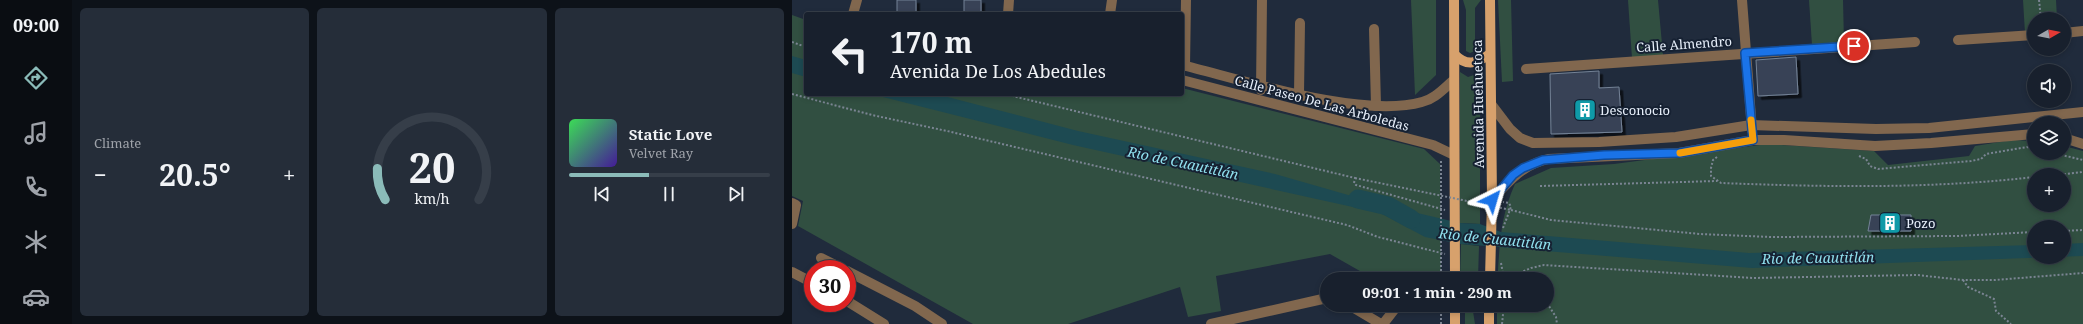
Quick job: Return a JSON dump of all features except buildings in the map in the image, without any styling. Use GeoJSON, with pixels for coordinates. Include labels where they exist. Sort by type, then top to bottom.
{"type":"FeatureCollection","features":[{"type":"Feature","properties":{"kind":"main road","name":"Avenida Huehuetoca"},"geometry":{"type":"LineString","coordinates":[[1454,0],[1454,272]]}},
{"type":"Feature","properties":{"kind":"main road","name":"Avenida Huehuetoca"},"geometry":{"type":"LineString","coordinates":[[1490,0],[1492,200],[1490,272]]}},
{"type":"Feature","properties":{"kind":"main road"},"geometry":{"type":"LineString","coordinates":[[1455,55],[1462,61],[1470,64],[1479,62],[1490,54]]}},
{"type":"Feature","properties":{"kind":"main road"},"geometry":{"type":"LineString","coordinates":[[1455,312],[1455,324]]}},
{"type":"Feature","properties":{"kind":"main road"},"geometry":{"type":"LineString","coordinates":[[1489,312],[1489,324]]}},
{"type":"Feature","properties":{"kind":"street"},"geometry":{"type":"LineString","coordinates":[[854,12],[857,0]]}},
{"type":"Feature","properties":{"kind":"street"},"geometry":{"type":"LineString","coordinates":[[1008,12],[1009,0]]}},
{"type":"Feature","properties":{"kind":"street"},"geometry":{"type":"LineString","coordinates":[[1110,12],[1112,0]]}},
{"type":"Feature","properties":{"kind":"street"},"geometry":{"type":"LineString","coordinates":[[1184,43],[1186,0]]}},
{"type":"Feature","properties":{"kind":"street"},"geometry":{"type":"LineString","coordinates":[[1261,99],[1262,0]]}},
{"type":"Feature","properties":{"kind":"street"},"geometry":{"type":"LineString","coordinates":[[1742,0],[1753,140]]}},
{"type":"Feature","properties":{"kind":"street"},"geometry":{"type":"LineString","coordinates":[[1299,94],[1300,23]]}},
{"type":"Feature","properties":{"kind":"street"},"geometry":{"type":"LineString","coordinates":[[1374,29],[1376,106]]}},
{"type":"Feature","properties":{"kind":"street"},"geometry":{"type":"LineString","coordinates":[[2071,32],[2083,31]]}},
{"type":"Feature","properties":{"kind":"street"},"geometry":{"type":"LineString","coordinates":[[1958,40],[2027,35]]}},
{"type":"Feature","properties":{"kind":"street","name":"Calle Almendro"},"geometry":{"type":"LineString","coordinates":[[1526,69],[1915,42]]}},
{"type":"Feature","properties":{"kind":"street","name":"Calle Paseo De Las Arboledas"},"geometry":{"type":"LineString","coordinates":[[1184,65],[1299,94],[1338,102],[1376,106],[1399,106],[1422,102],[1433,98],[1454,80]]}},
{"type":"Feature","properties":{"kind":"street","name":"Calle Paseo De Las Arboledas"},"geometry":{"type":"LineString","coordinates":[[1184,80],[1261,99],[1433,145],[1454,155]]}},
{"type":"Feature","properties":{"kind":"street"},"geometry":{"type":"LineString","coordinates":[[1491,104],[1510,129],[1520,138],[1533,143],[1598,142],[1676,137],[1751,125],[1876,129],[1929,128],[2083,112]]}},
{"type":"Feature","properties":{"kind":"street"},"geometry":{"type":"LineString","coordinates":[[1492,200],[1513,175],[1523,168],[1543,160],[1604,155],[1679,153],[1753,140],[1784,140],[1875,146],[2027,135]]}},
{"type":"Feature","properties":{"kind":"street"},"geometry":{"type":"LineString","coordinates":[[1676,137],[1679,153]]}},
{"type":"Feature","properties":{"kind":"street"},"geometry":{"type":"LineString","coordinates":[[2071,140],[2083,144]]}},
{"type":"Feature","properties":{"kind":"street"},"geometry":{"type":"LineString","coordinates":[[792,224],[794,204]]}},
{"type":"Feature","properties":{"kind":"street"},"geometry":{"type":"LineString","coordinates":[[821,258],[825,260]]}},
{"type":"Feature","properties":{"kind":"street"},"geometry":{"type":"LineString","coordinates":[[792,272],[804,278]]}},
{"type":"Feature","properties":{"kind":"street"},"geometry":{"type":"LineString","coordinates":[[856,276],[914,306],[942,324]]}},
{"type":"Feature","properties":{"kind":"street"},"geometry":{"type":"LineString","coordinates":[[1211,324],[1232,318],[1320,299]]}},
{"type":"Feature","properties":{"kind":"street"},"geometry":{"type":"LineString","coordinates":[[856,307],[884,324]]}},
{"type":"Feature","properties":{"kind":"street"},"geometry":{"type":"LineString","coordinates":[[1361,312],[1382,324],[1392,312]]}},
{"type":"Feature","properties":{"kind":"street"},"geometry":{"type":"LineString","coordinates":[[1232,318],[1241,324]]}},
{"type":"Feature","properties":{"kind":"path"},"geometry":{"type":"LineString","coordinates":[[2039,0],[2040,12]]}},
{"type":"Feature","properties":{"kind":"path"},"geometry":{"type":"LineString","coordinates":[[792,42],[804,46]]}},
{"type":"Feature","properties":{"kind":"path"},"geometry":{"type":"LineString","coordinates":[[792,94],[872,115],[947,131],[1347,225],[1378,237],[1441,253],[1454,253]]}},
{"type":"Feature","properties":{"kind":"path"},"geometry":{"type":"LineString","coordinates":[[1012,96],[1356,178],[1511,210],[1551,220],[1700,234],[1772,237],[1957,236],[2027,232]]}},
{"type":"Feature","properties":{"kind":"path"},"geometry":{"type":"LineString","coordinates":[[1852,156],[1866,159],[1870,166],[1878,169],[1971,161],[1981,159],[1986,154],[2027,148]]}},
{"type":"Feature","properties":{"kind":"path"},"geometry":{"type":"LineString","coordinates":[[1441,149],[1441,272]]}},
{"type":"Feature","properties":{"kind":"path"},"geometry":{"type":"LineString","coordinates":[[1717,181],[1712,176],[1711,168],[1713,160],[1718,157]]}},
{"type":"Feature","properties":{"kind":"path"},"geometry":{"type":"LineString","coordinates":[[2071,157],[2083,160]]}},
{"type":"Feature","properties":{"kind":"path"},"geometry":{"type":"LineString","coordinates":[[2071,173],[2083,172]]}},
{"type":"Feature","properties":{"kind":"path"},"geometry":{"type":"LineString","coordinates":[[1356,178],[1354,183],[1356,185],[1454,212]]}},
{"type":"Feature","properties":{"kind":"path"},"geometry":{"type":"LineString","coordinates":[[1540,186],[1717,181],[1721,183],[1760,184],[1921,185],[2027,179]]}},
{"type":"Feature","properties":{"kind":"path"},"geometry":{"type":"LineString","coordinates":[[1503,226],[1511,210]]}},
{"type":"Feature","properties":{"kind":"path"},"geometry":{"type":"LineString","coordinates":[[2071,231],[2083,230]]}},
{"type":"Feature","properties":{"kind":"path"},"geometry":{"type":"LineString","coordinates":[[1501,261],[1503,272]]}},
{"type":"Feature","properties":{"kind":"path"},"geometry":{"type":"LineString","coordinates":[[1522,272],[1544,265],[1753,278],[1917,275],[1963,280],[1996,280],[2083,273]]}},
{"type":"Feature","properties":{"kind":"path"},"geometry":{"type":"LineString","coordinates":[[1963,280],[1968,287],[1994,299],[1996,311],[2000,317],[2011,324]]}},
{"type":"Feature","properties":{"kind":"path"},"geometry":{"type":"LineString","coordinates":[[1441,312],[1441,324]]}},
{"type":"Feature","properties":{"kind":"path"},"geometry":{"type":"LineString","coordinates":[[1502,324],[1503,312]]}},
{"type":"Feature","properties":{"kind":"path"},"geometry":{"type":"LineString","coordinates":[[1553,312],[1556,317],[1557,324]]}},
{"type":"Feature","properties":{"kind":"shaded area"},"geometry":{"type":"Polygon","coordinates":[[[1411,0],[1436,0],[1436,75],[1415,95],[1411,0]]]}},
{"type":"Feature","properties":{"kind":"shaded area"},"geometry":{"type":"Polygon","coordinates":[[[1463,0],[1481,0],[1475,8],[1475,51],[1470,53],[1466,51],[1466,10],[1463,0]]]}},
{"type":"Feature","properties":{"kind":"shaded area"},"geometry":{"type":"Polygon","coordinates":[[[1498,0],[1511,0],[1513,81],[1502,82],[1498,0]]]}},
{"type":"Feature","properties":{"kind":"shaded area"},"geometry":{"type":"Polygon","coordinates":[[[1628,0],[1658,0],[1663,55],[1632,58],[1628,0]]]}},
{"type":"Feature","properties":{"kind":"shaded area"},"geometry":{"type":"Polygon","coordinates":[[[1809,0],[1843,0],[1844,43],[1812,45],[1809,0]]]}},
{"type":"Feature","properties":{"kind":"shaded area"},"geometry":{"type":"Polygon","coordinates":[[[2023,0],[2056,0],[2057,12],[2027,12],[2027,33],[2025,33],[2023,0]]]}},
{"type":"Feature","properties":{"kind":"shaded area"},"geometry":{"type":"Polygon","coordinates":[[[792,15],[804,19],[804,96],[1184,96],[1184,89],[1424,149],[1440,164],[1441,272],[1362,272],[1330,254],[1216,276],[1221,311],[1188,317],[1180,287],[1068,324],[973,324],[798,226],[803,201],[792,196],[792,15]]]}},
{"type":"Feature","properties":{"kind":"shaded area"},"geometry":{"type":"Polygon","coordinates":[[[1460,72],[1468,77],[1480,73],[1480,224],[1460,223],[1460,72]]]}},
{"type":"Feature","properties":{"kind":"shaded area"},"geometry":{"type":"Polygon","coordinates":[[[2012,140],[2027,141],[2027,160],[2071,160],[2071,148],[2083,151],[2083,324],[1497,324],[1497,312],[1554,312],[1554,272],[1498,272],[1504,215],[1515,184],[1551,168],[1614,164],[1767,144],[1874,151],[1888,165],[1969,156],[1975,146],[2012,140]]]}},
{"type":"Feature","properties":{"kind":"shaded area"},"geometry":{"type":"Polygon","coordinates":[[[1461,244],[1479,246],[1478,272],[1460,272],[1461,244]]]}},
{"type":"Feature","properties":{"kind":"shaded area"},"geometry":{"type":"Polygon","coordinates":[[[1465,312],[1473,312],[1475,324],[1465,324],[1465,312]]]}},
{"type":"Feature","properties":{"kind":"water"},"geometry":{"type":"Polygon","coordinates":[[[792,56],[804,59],[804,76],[792,73],[792,56]]]}},
{"type":"Feature","properties":{"kind":"water"},"geometry":{"type":"Polygon","coordinates":[[[879,96],[944,96],[1078,131],[1275,174],[1383,205],[1460,223],[1480,224],[1501,232],[1749,253],[2027,245],[2027,258],[1752,268],[1461,244],[1425,237],[1380,213],[1073,145],[879,96]]]}},
{"type":"Feature","properties":{"kind":"water"},"geometry":{"type":"Polygon","coordinates":[[[2083,243],[2083,256],[2071,257],[2071,244],[2083,243]]]}},
{"type":"Feature","properties":{"kind":"waterway","name":"Rio de Cuautitlán"},"geometry":{"type":"LineString","coordinates":[[1358,199],[1388,206],[1411,219]]}},
{"type":"Feature","properties":{"kind":"slow traffic"},"geometry":{"type":"LineString","coordinates":[[1680,153],[1753,140],[1751,120]]}},
{"type":"Feature","properties":{"kind":"place","name":"Desconocio"},"geometry":{"type":"Point","coordinates":[1585,110]}},
{"type":"Feature","properties":{"kind":"place","name":"Pozo"},"geometry":{"type":"Point","coordinates":[1890,223]}},
{"type":"Feature","properties":{"kind":"route"},"geometry":{"type":"LineString","coordinates":[[1492,200],[1513,175],[1523,168],[1543,160],[1604,155],[1679,153],[1753,140],[1745,53],[1854,46]]}}]}
